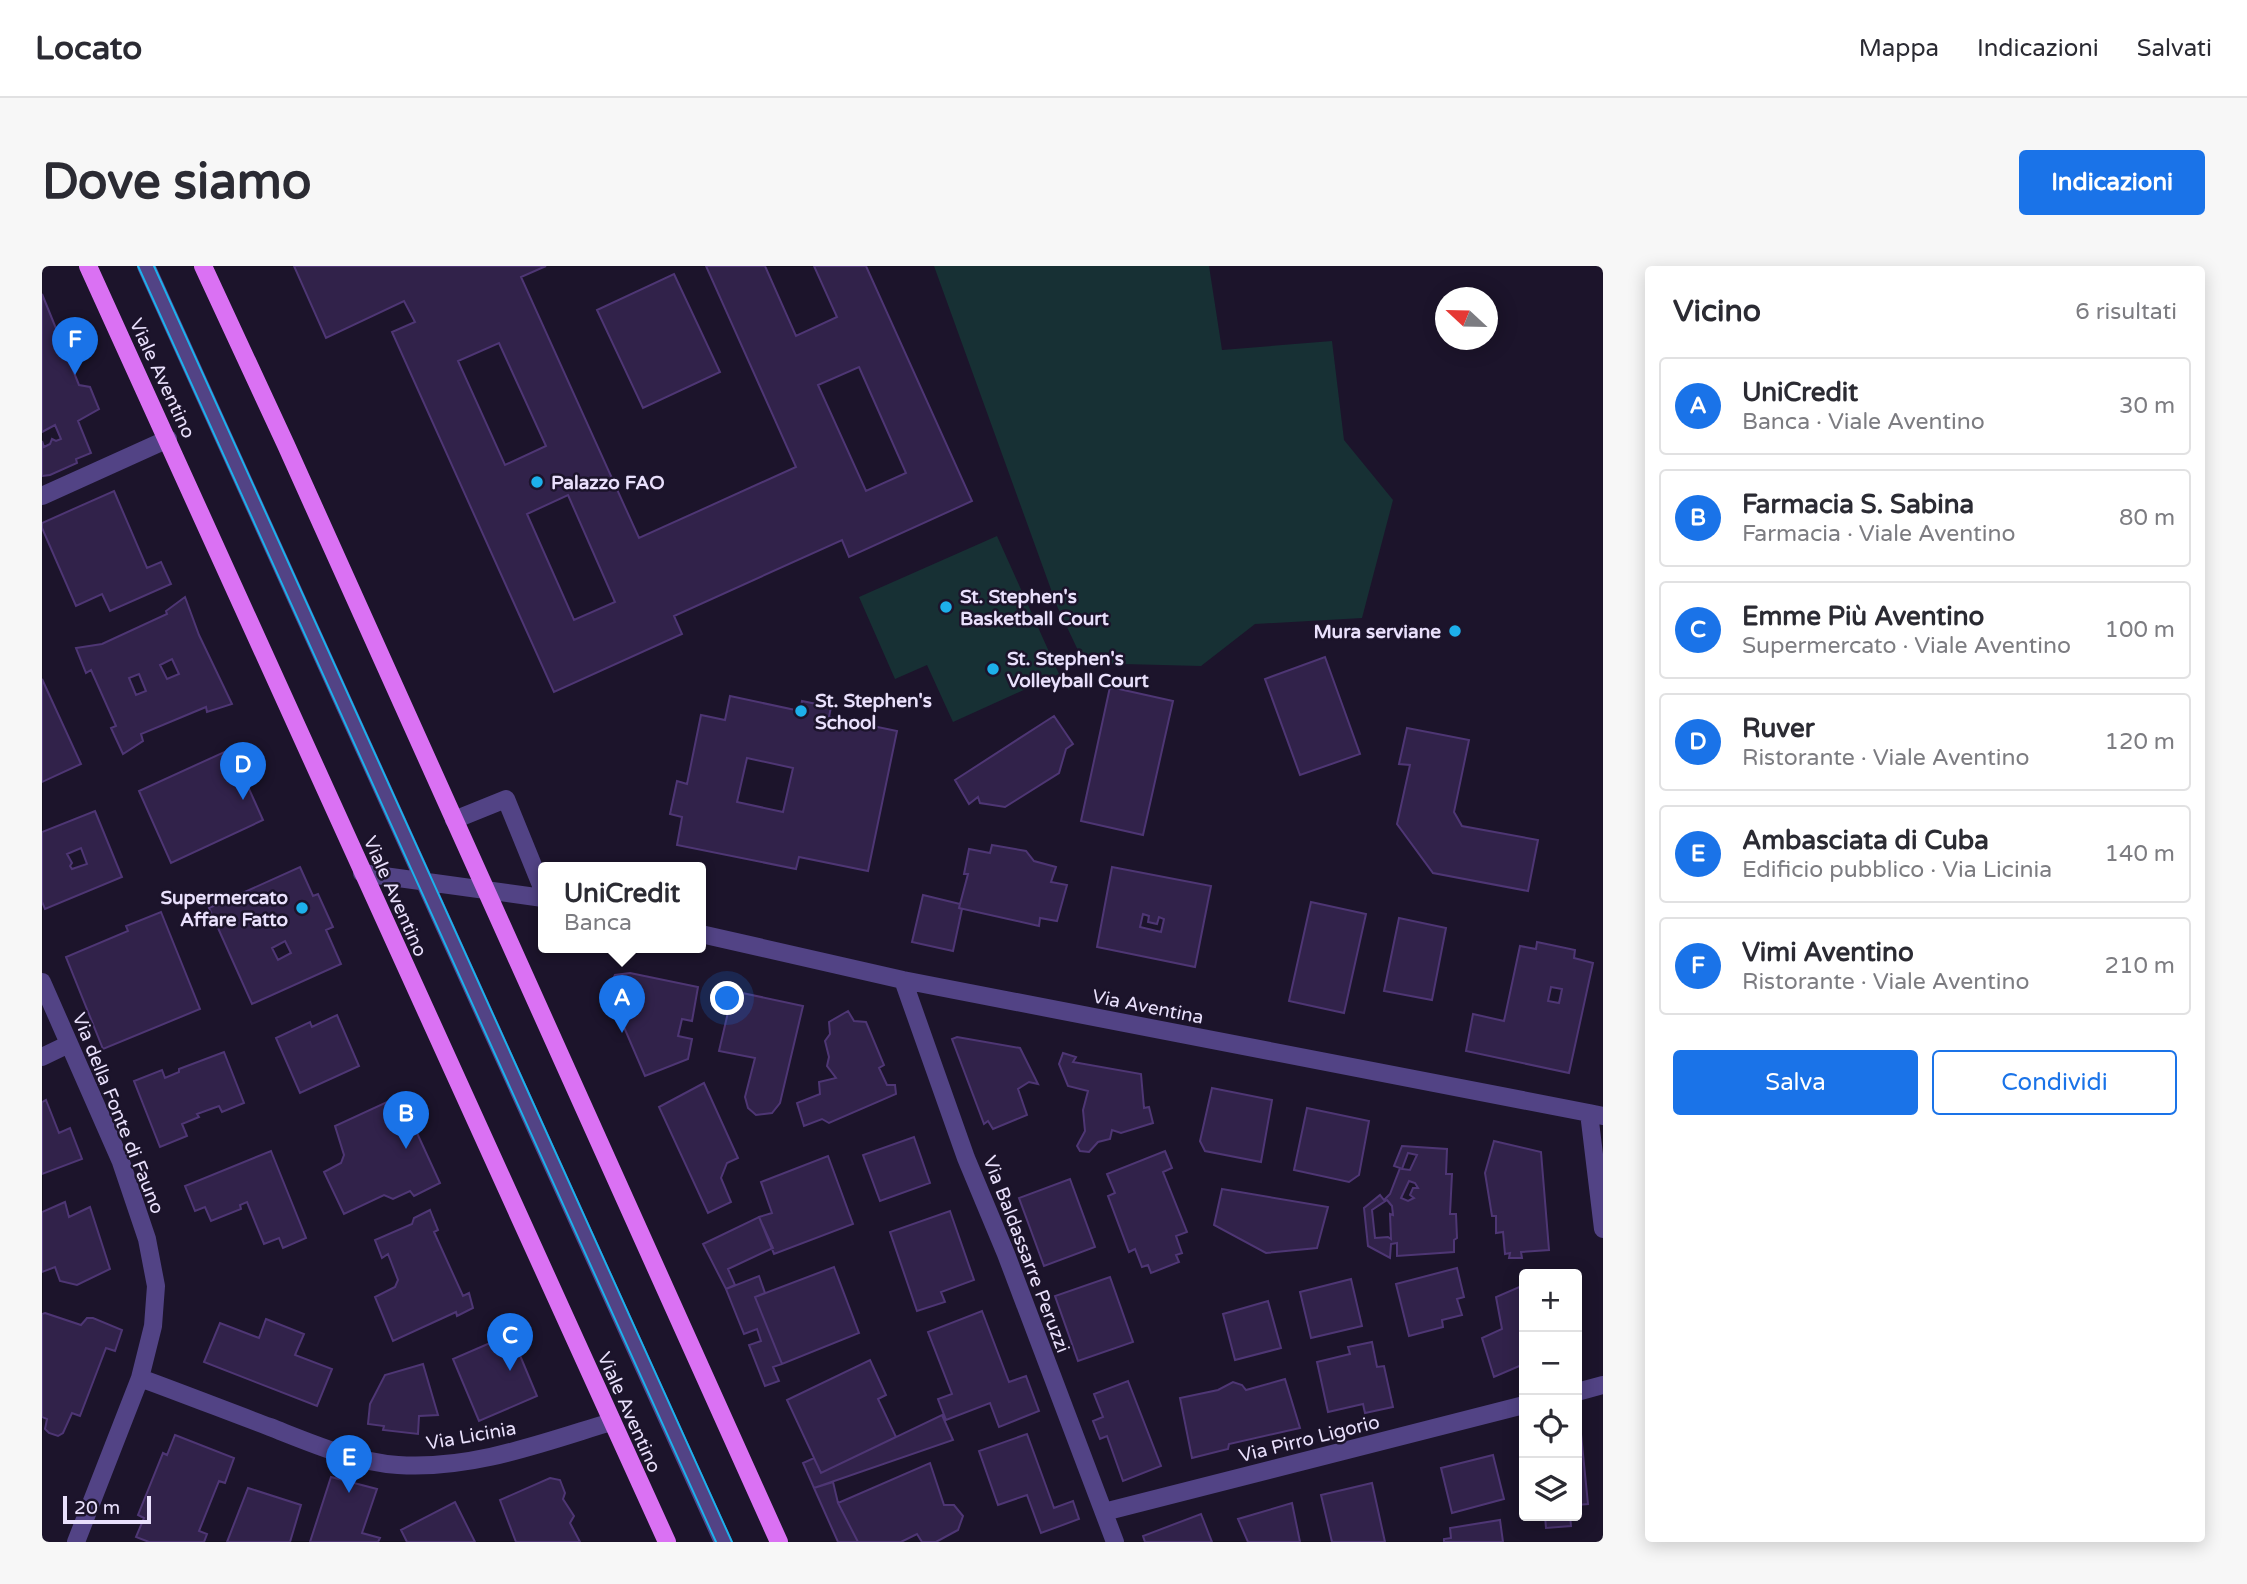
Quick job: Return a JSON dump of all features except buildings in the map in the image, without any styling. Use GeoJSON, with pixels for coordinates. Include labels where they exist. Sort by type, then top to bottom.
{"type":"FeatureCollection","features":[{"type":"Feature","properties":{"kind":"main road","name":"Viale Aventino"},"geometry":{"type":"LineString","coordinates":[[88,266],[667,1542]]}},
{"type":"Feature","properties":{"kind":"main road"},"geometry":{"type":"LineString","coordinates":[[203,266],[779,1542]]}},
{"type":"Feature","properties":{"kind":"street","name":"Viale Aventino"},"geometry":{"type":"LineString","coordinates":[[146,266],[723,1542]]}},
{"type":"Feature","properties":{"kind":"street"},"geometry":{"type":"LineString","coordinates":[[42,496],[168,439]]}},
{"type":"Feature","properties":{"kind":"street"},"geometry":{"type":"LineString","coordinates":[[454,820],[506,799],[538,878]]}},
{"type":"Feature","properties":{"kind":"street"},"geometry":{"type":"LineString","coordinates":[[362,873],[538,897]]}},
{"type":"Feature","properties":{"kind":"street","name":"Via Aventina"},"geometry":{"type":"LineString","coordinates":[[706,935],[903,980],[1596,1114]]}},
{"type":"Feature","properties":{"kind":"street","name":"Via Baldassarre Peruzzi"},"geometry":{"type":"LineString","coordinates":[[903,980],[966,1158],[1006,1254],[1115,1542]]}},
{"type":"Feature","properties":{"kind":"street","name":"Via della Fonte di Fauno"},"geometry":{"type":"LineString","coordinates":[[42,982],[121,1162],[151,1255],[155,1302],[141,1378],[76,1542]]}},
{"type":"Feature","properties":{"kind":"street"},"geometry":{"type":"LineString","coordinates":[[42,1057],[69,1044]]}},
{"type":"Feature","properties":{"kind":"street"},"geometry":{"type":"LineString","coordinates":[[1596,1114],[1603,1229]]}},
{"type":"Feature","properties":{"kind":"street","name":"Via Licinia"},"geometry":{"type":"LineString","coordinates":[[141,1378],[321,1447],[396,1465],[434,1465],[484,1458],[611,1422]]}},
{"type":"Feature","properties":{"kind":"street"},"geometry":{"type":"LineString","coordinates":[[1582,1391],[1603,1385]]}},
{"type":"Feature","properties":{"kind":"street","name":"Via Pirro Ligorio"},"geometry":{"type":"LineString","coordinates":[[1104,1513],[1519,1406]]}},
{"type":"Feature","properties":{"kind":"green space"},"geometry":{"type":"Polygon","coordinates":[[[934,266],[1209,266],[1222,350],[1332,341],[1344,440],[1393,500],[1362,618],[1255,624],[1201,666],[1084,663],[1057,606],[934,266]]]}},
{"type":"Feature","properties":{"kind":"green space","name":"St. Stephen's Basketball Court"},"geometry":{"type":"Polygon","coordinates":[[[997,536],[1059,674],[953,722],[927,665],[895,679],[859,597],[997,536]]]}},
{"type":"Feature","properties":{"kind":"tram line"},"geometry":{"type":"LineString","coordinates":[[138,266],[716,1542]]}},
{"type":"Feature","properties":{"kind":"tram line"},"geometry":{"type":"LineString","coordinates":[[154,266],[732,1542]]}},
{"type":"Feature","properties":{"kind":"place","name":"Vimi Aventino"},"geometry":{"type":"Point","coordinates":[75,375]}},
{"type":"Feature","properties":{"kind":"place","name":"Palazzo FAO"},"geometry":{"type":"Point","coordinates":[537,482]}},
{"type":"Feature","properties":{"kind":"place","name":"St. Stephen's Basketball Court"},"geometry":{"type":"Point","coordinates":[946,607]}},
{"type":"Feature","properties":{"kind":"place","name":"Mura serviane"},"geometry":{"type":"Point","coordinates":[1455,631]}},
{"type":"Feature","properties":{"kind":"place","name":"St. Stephen's Volleyball Court"},"geometry":{"type":"Point","coordinates":[993,669]}},
{"type":"Feature","properties":{"kind":"place","name":"St. Stephen's School"},"geometry":{"type":"Point","coordinates":[801,711]}},
{"type":"Feature","properties":{"kind":"place","name":"Ruver"},"geometry":{"type":"Point","coordinates":[243,800]}},
{"type":"Feature","properties":{"kind":"place","name":"Supermercato Affare Fatto"},"geometry":{"type":"Point","coordinates":[302,908]}},
{"type":"Feature","properties":{"kind":"place","name":"UniCredit"},"geometry":{"type":"Point","coordinates":[622,1033]}},
{"type":"Feature","properties":{"kind":"place","name":"Farmacia S. Sabina"},"geometry":{"type":"Point","coordinates":[406,1149]}},
{"type":"Feature","properties":{"kind":"place","name":"Emme Più Aventino"},"geometry":{"type":"Point","coordinates":[510,1371]}},
{"type":"Feature","properties":{"kind":"place","name":"Ambasciata di Cuba"},"geometry":{"type":"Point","coordinates":[349,1493]}}]}
